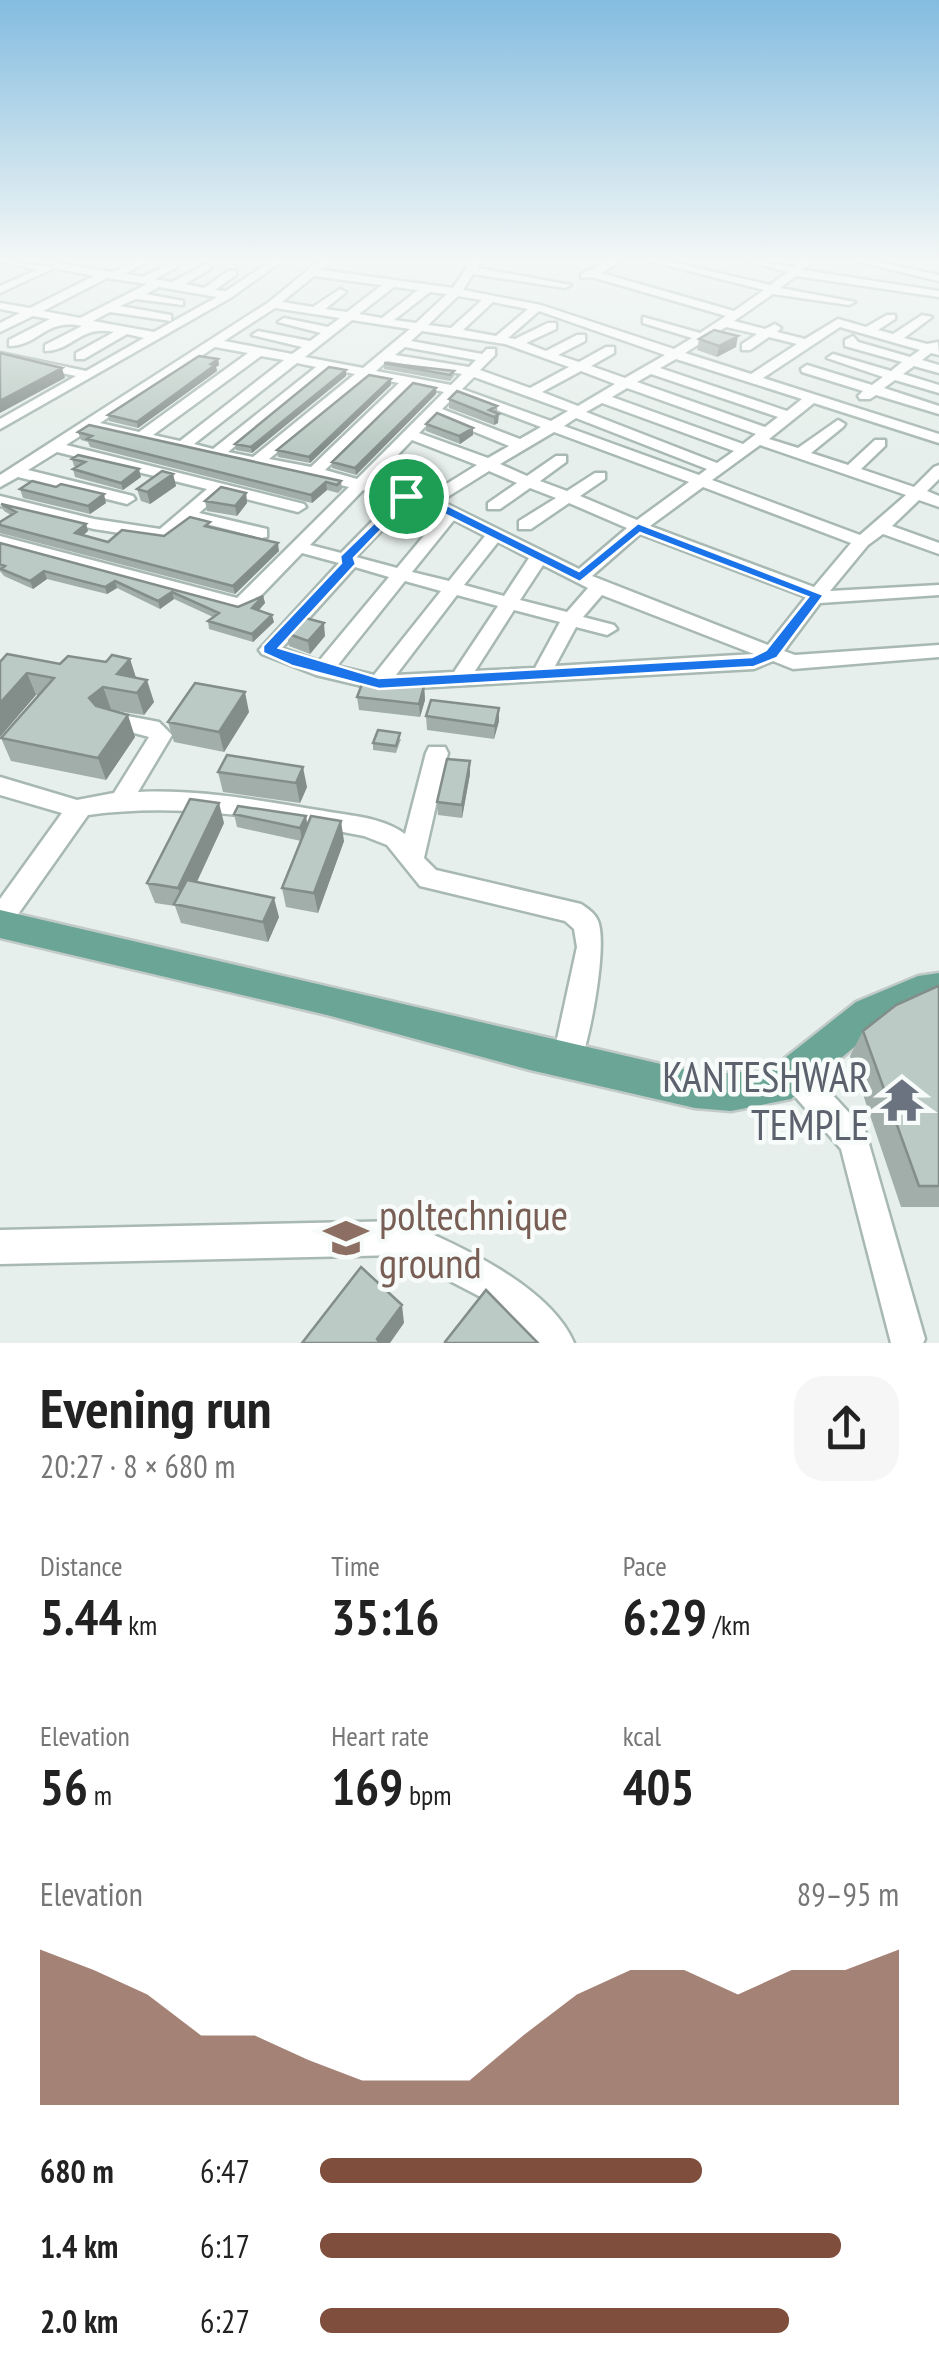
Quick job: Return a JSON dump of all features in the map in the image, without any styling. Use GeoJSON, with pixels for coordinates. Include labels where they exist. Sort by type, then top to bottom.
{"type":"FeatureCollection","features":[{"type":"Feature","properties":{"kind":"main road"},"geometry":{"type":"LineString","coordinates":[[0,922],[694,1090],[731,1092],[778,1086],[868,1014],[918,992],[939,989]]}},
{"type":"Feature","properties":{"kind":"street"},"geometry":{"type":"LineString","coordinates":[[12,343],[51,324]]}},
{"type":"Feature","properties":{"kind":"street"},"geometry":{"type":"LineString","coordinates":[[49,348],[87,324]]}},
{"type":"Feature","properties":{"kind":"street"},"geometry":{"type":"LineString","coordinates":[[92,324],[154,336]]}},
{"type":"Feature","properties":{"kind":"street"},"geometry":{"type":"LineString","coordinates":[[0,425],[176,324]]}},
{"type":"Feature","properties":{"kind":"street"},"geometry":{"type":"LineString","coordinates":[[0,482],[244,324]]}},
{"type":"Feature","properties":{"kind":"street"},"geometry":{"type":"LineString","coordinates":[[293,324],[331,331]]}},
{"type":"Feature","properties":{"kind":"street"},"geometry":{"type":"LineString","coordinates":[[184,446],[341,324]]}},
{"type":"Feature","properties":{"kind":"street"},"geometry":{"type":"LineString","coordinates":[[400,324],[505,342],[626,384],[757,441]]}},
{"type":"Feature","properties":{"kind":"street"},"geometry":{"type":"LineString","coordinates":[[256,462],[423,324]]}},
{"type":"Feature","properties":{"kind":"street"},"geometry":{"type":"LineString","coordinates":[[453,332],[462,324]]}},
{"type":"Feature","properties":{"kind":"street"},"geometry":{"type":"LineString","coordinates":[[0,541],[241,606],[432,410],[522,324]]}},
{"type":"Feature","properties":{"kind":"street"},"geometry":{"type":"LineString","coordinates":[[587,324],[939,439]]}},
{"type":"Feature","properties":{"kind":"street"},"geometry":{"type":"LineString","coordinates":[[659,324],[702,337]]}},
{"type":"Feature","properties":{"kind":"street"},"geometry":{"type":"LineString","coordinates":[[428,501],[723,324]]}},
{"type":"Feature","properties":{"kind":"street"},"geometry":{"type":"LineString","coordinates":[[743,324],[807,343]]}},
{"type":"Feature","properties":{"kind":"street"},"geometry":{"type":"LineString","coordinates":[[746,347],[780,324]]}},
{"type":"Feature","properties":{"kind":"street"},"geometry":{"type":"LineString","coordinates":[[753,378],[837,324]]}},
{"type":"Feature","properties":{"kind":"street"},"geometry":{"type":"LineString","coordinates":[[841,324],[936,347]]}},
{"type":"Feature","properties":{"kind":"street"},"geometry":{"type":"LineString","coordinates":[[868,331],[880,324]]}},
{"type":"Feature","properties":{"kind":"street"},"geometry":{"type":"LineString","coordinates":[[894,339],[916,324]]}},
{"type":"Feature","properties":{"kind":"street"},"geometry":{"type":"LineString","coordinates":[[505,342],[552,326]]}},
{"type":"Feature","properties":{"kind":"street"},"geometry":{"type":"LineString","coordinates":[[80,356],[126,330]]}},
{"type":"Feature","properties":{"kind":"street"},"geometry":{"type":"LineString","coordinates":[[258,335],[313,345]]}},
{"type":"Feature","properties":{"kind":"street"},"geometry":{"type":"LineString","coordinates":[[546,356],[581,338]]}},
{"type":"Feature","properties":{"kind":"street"},"geometry":{"type":"LineString","coordinates":[[854,340],[849,343],[939,369]]}},
{"type":"Feature","properties":{"kind":"street"},"geometry":{"type":"LineString","coordinates":[[214,343],[452,390],[862,541]]}},
{"type":"Feature","properties":{"kind":"street"},"geometry":{"type":"LineString","coordinates":[[402,343],[485,358]]}},
{"type":"Feature","properties":{"kind":"street"},"geometry":{"type":"LineString","coordinates":[[847,409],[936,347]]}},
{"type":"Feature","properties":{"kind":"street"},"geometry":{"type":"LineString","coordinates":[[531,393],[610,350]]}},
{"type":"Feature","properties":{"kind":"street"},"geometry":{"type":"LineString","coordinates":[[142,436],[258,352]]}},
{"type":"Feature","properties":{"kind":"street"},"geometry":{"type":"LineString","coordinates":[[0,357],[88,375]]}},
{"type":"Feature","properties":{"kind":"street"},"geometry":{"type":"LineString","coordinates":[[384,357],[473,372],[720,469]]}},
{"type":"Feature","properties":{"kind":"street"},"geometry":{"type":"LineString","coordinates":[[833,358],[939,389]]}},
{"type":"Feature","properties":{"kind":"street"},"geometry":{"type":"LineString","coordinates":[[0,376],[26,362]]}},
{"type":"Feature","properties":{"kind":"street"},"geometry":{"type":"LineString","coordinates":[[190,480],[326,365]]}},
{"type":"Feature","properties":{"kind":"street"},"geometry":{"type":"LineString","coordinates":[[807,369],[939,410]]}},
{"type":"Feature","properties":{"kind":"street"},"geometry":{"type":"LineString","coordinates":[[649,370],[788,416]]}},
{"type":"Feature","properties":{"kind":"street"},"geometry":{"type":"LineString","coordinates":[[314,472],[408,382]]}},
{"type":"Feature","properties":{"kind":"street"},"geometry":{"type":"LineString","coordinates":[[602,398],[800,454],[939,502]]}},
{"type":"Feature","properties":{"kind":"street"},"geometry":{"type":"LineString","coordinates":[[542,674],[590,582],[638,527],[812,398]]}},
{"type":"Feature","properties":{"kind":"street"},"geometry":{"type":"LineString","coordinates":[[432,410],[521,444]]}},
{"type":"Feature","properties":{"kind":"street"},"geometry":{"type":"LineString","coordinates":[[90,424],[428,501],[590,582],[793,662],[939,652]]}},
{"type":"Feature","properties":{"kind":"street"},"geometry":{"type":"LineString","coordinates":[[800,454],[838,424]]}},
{"type":"Feature","properties":{"kind":"street"},"geometry":{"type":"LineString","coordinates":[[409,434],[815,597],[939,590]]}},
{"type":"Feature","properties":{"kind":"street"},"geometry":{"type":"LineString","coordinates":[[850,471],[880,443]]}},
{"type":"Feature","properties":{"kind":"street"},"geometry":{"type":"LineString","coordinates":[[56,446],[298,507]]}},
{"type":"Feature","properties":{"kind":"street"},"geometry":{"type":"LineString","coordinates":[[494,506],[561,459]]}},
{"type":"Feature","properties":{"kind":"street"},"geometry":{"type":"LineString","coordinates":[[406,496],[269,650],[323,670],[379,683],[754,662],[772,654],[862,541],[882,528],[939,470]]}},
{"type":"Feature","properties":{"kind":"street"},"geometry":{"type":"LineString","coordinates":[[16,472],[127,499]]}},
{"type":"Feature","properties":{"kind":"street"},"geometry":{"type":"LineString","coordinates":[[94,524],[162,473]]}},
{"type":"Feature","properties":{"kind":"street"},"geometry":{"type":"LineString","coordinates":[[524,525],[600,476]]}},
{"type":"Feature","properties":{"kind":"street"},"geometry":{"type":"LineString","coordinates":[[0,501],[94,524],[164,535],[219,487]]}},
{"type":"Feature","properties":{"kind":"street"},"geometry":{"type":"LineString","coordinates":[[323,670],[451,512]]}},
{"type":"Feature","properties":{"kind":"street"},"geometry":{"type":"LineString","coordinates":[[189,515],[260,533]]}},
{"type":"Feature","properties":{"kind":"street"},"geometry":{"type":"LineString","coordinates":[[882,528],[939,549]]}},
{"type":"Feature","properties":{"kind":"street"},"geometry":{"type":"LineString","coordinates":[[379,683],[494,534]]}},
{"type":"Feature","properties":{"kind":"street"},"geometry":{"type":"LineString","coordinates":[[298,547],[607,629]]}},
{"type":"Feature","properties":{"kind":"street"},"geometry":{"type":"LineString","coordinates":[[460,678],[539,556]]}},
{"type":"Feature","properties":{"kind":"street"},"geometry":{"type":"LineString","coordinates":[[112,720],[151,727],[161,735],[121,802]]}},
{"type":"Feature","properties":{"kind":"street"},"geometry":{"type":"LineString","coordinates":[[411,860],[437,753]]}},
{"type":"Feature","properties":{"kind":"street"},"geometry":{"type":"LineString","coordinates":[[0,786],[78,809],[161,798],[239,805],[376,830],[398,840],[419,872],[442,884],[572,912],[586,924],[590,947],[567,1062]]}},
{"type":"Feature","properties":{"kind":"street"},"geometry":{"type":"LineString","coordinates":[[0,922],[78,809]]}},
{"type":"Feature","properties":{"kind":"street"},"geometry":{"type":"LineString","coordinates":[[794,1074],[854,1141],[907,1339]]}},
{"type":"Feature","properties":{"kind":"street"},"geometry":{"type":"LineString","coordinates":[[0,1247],[402,1238],[512,1295],[556,1343]]}},
{"type":"Feature","properties":{"kind":"building"},"geometry":{"type":"Polygon","coordinates":[[[714,330],[738,336],[719,346],[699,339],[714,330]]]}},
{"type":"Feature","properties":{"kind":"building"},"geometry":{"type":"Polygon","coordinates":[[[0,353],[62,368],[0,401],[0,353]]]}},
{"type":"Feature","properties":{"kind":"building"},"geometry":{"type":"Polygon","coordinates":[[[199,356],[218,359],[137,422],[108,415],[199,356]]]}},
{"type":"Feature","properties":{"kind":"building"},"geometry":{"type":"Polygon","coordinates":[[[384,363],[454,371],[450,375],[384,363]]]}},
{"type":"Feature","properties":{"kind":"building"},"geometry":{"type":"Polygon","coordinates":[[[329,367],[346,370],[251,447],[235,444],[329,367]]]}},
{"type":"Feature","properties":{"kind":"building"},"geometry":{"type":"Polygon","coordinates":[[[369,375],[391,379],[309,457],[277,450],[369,375]]]}},
{"type":"Feature","properties":{"kind":"building"},"geometry":{"type":"Polygon","coordinates":[[[413,383],[436,388],[355,468],[332,462],[413,383]]]}},
{"type":"Feature","properties":{"kind":"building"},"geometry":{"type":"Polygon","coordinates":[[[457,391],[497,406],[489,410],[499,414],[494,417],[449,399],[457,391]]]}},
{"type":"Feature","properties":{"kind":"building"},"geometry":{"type":"Polygon","coordinates":[[[437,413],[473,428],[459,436],[426,424],[437,413]]]}},
{"type":"Feature","properties":{"kind":"building"},"geometry":{"type":"Polygon","coordinates":[[[89,425],[341,481],[337,485],[326,482],[311,495],[87,439],[92,436],[78,432],[89,425]]]}},
{"type":"Feature","properties":{"kind":"building"},"geometry":{"type":"Polygon","coordinates":[[[78,455],[139,469],[121,483],[73,469],[85,462],[72,459],[78,455]]]}},
{"type":"Feature","properties":{"kind":"building"},"geometry":{"type":"Polygon","coordinates":[[[162,471],[173,474],[147,492],[137,489],[162,471]]]}},
{"type":"Feature","properties":{"kind":"building"},"geometry":{"type":"Polygon","coordinates":[[[32,481],[104,494],[88,506],[20,489],[32,481]]]}},
{"type":"Feature","properties":{"kind":"building"},"geometry":{"type":"Polygon","coordinates":[[[221,487],[246,493],[235,506],[205,501],[221,487]]]}},
{"type":"Feature","properties":{"kind":"building"},"geometry":{"type":"Polygon","coordinates":[[[1,504],[86,524],[75,533],[108,542],[122,530],[164,536],[190,517],[210,522],[205,526],[278,543],[233,586],[0,525],[16,512],[1,504]]]}},
{"type":"Feature","properties":{"kind":"building"},"geometry":{"type":"Polygon","coordinates":[[[0,543],[238,607],[263,596],[252,608],[272,615],[252,634],[208,621],[219,613],[172,592],[158,601],[115,581],[105,587],[44,571],[30,581],[1,569],[5,566],[0,564],[0,543]]]}},
{"type":"Feature","properties":{"kind":"building"},"geometry":{"type":"Polygon","coordinates":[[[302,617],[324,623],[308,641],[286,633],[302,617]]]}},
{"type":"Feature","properties":{"kind":"building"},"geometry":{"type":"Polygon","coordinates":[[[7,654],[60,664],[68,656],[106,662],[112,655],[130,659],[117,674],[147,680],[137,693],[103,687],[89,698],[96,706],[128,715],[98,758],[1,738],[54,678],[27,673],[0,703],[0,662],[7,654]]]}},
{"type":"Feature","properties":{"kind":"building"},"geometry":{"type":"Polygon","coordinates":[[[364,679],[424,686],[419,704],[357,697],[364,679]]]}},
{"type":"Feature","properties":{"kind":"building"},"geometry":{"type":"Polygon","coordinates":[[[195,683],[245,692],[219,732],[168,722],[195,683]]]}},
{"type":"Feature","properties":{"kind":"building"},"geometry":{"type":"Polygon","coordinates":[[[431,700],[499,708],[495,726],[426,716],[431,700]]]}},
{"type":"Feature","properties":{"kind":"building"},"geometry":{"type":"Polygon","coordinates":[[[378,730],[400,733],[396,746],[373,743],[378,730]]]}},
{"type":"Feature","properties":{"kind":"building"},"geometry":{"type":"Polygon","coordinates":[[[227,755],[303,767],[296,783],[218,772],[227,755]]]}},
{"type":"Feature","properties":{"kind":"building"},"geometry":{"type":"Polygon","coordinates":[[[447,759],[470,761],[462,805],[437,802],[447,759]]]}},
{"type":"Feature","properties":{"kind":"building"},"geometry":{"type":"Polygon","coordinates":[[[190,799],[219,803],[178,888],[147,883],[190,799]]]}},
{"type":"Feature","properties":{"kind":"building"},"geometry":{"type":"Polygon","coordinates":[[[238,806],[306,816],[300,828],[234,814],[238,806]]]}},
{"type":"Feature","properties":{"kind":"building"},"geometry":{"type":"Polygon","coordinates":[[[311,816],[341,821],[314,893],[282,888],[311,816]]]}},
{"type":"Feature","properties":{"kind":"building"},"geometry":{"type":"Polygon","coordinates":[[[187,880],[274,898],[263,922],[174,904],[187,880]]]}},
{"type":"Feature","properties":{"kind":"building","name":"KANTESHWAR TEMPLE"},"geometry":{"type":"Polygon","coordinates":[[[939,986],[939,1186],[919,1186],[863,1031],[896,1005],[939,986]]]}},
{"type":"Feature","properties":{"kind":"building"},"geometry":{"type":"Polygon","coordinates":[[[361,1267],[402,1305],[377,1339],[380,1343],[302,1343],[361,1267]]]}},
{"type":"Feature","properties":{"kind":"building"},"geometry":{"type":"Polygon","coordinates":[[[486,1290],[538,1343],[445,1342],[486,1290]]]}},
{"type":"Feature","properties":{"kind":"place","name":"KANTESHWAR TEMPLE"},"geometry":{"type":"Point","coordinates":[902,1100]}},
{"type":"Feature","properties":{"kind":"place","name":"poltechnique ground"},"geometry":{"type":"Point","coordinates":[346,1238]}},
{"type":"Feature","properties":{"kind":"route"},"geometry":{"type":"LineString","coordinates":[[406,496],[428,501],[580,578],[638,527],[817,595],[772,654],[754,662],[379,683],[298,662],[269,650],[350,561],[345,559],[406,496]]}}]}
